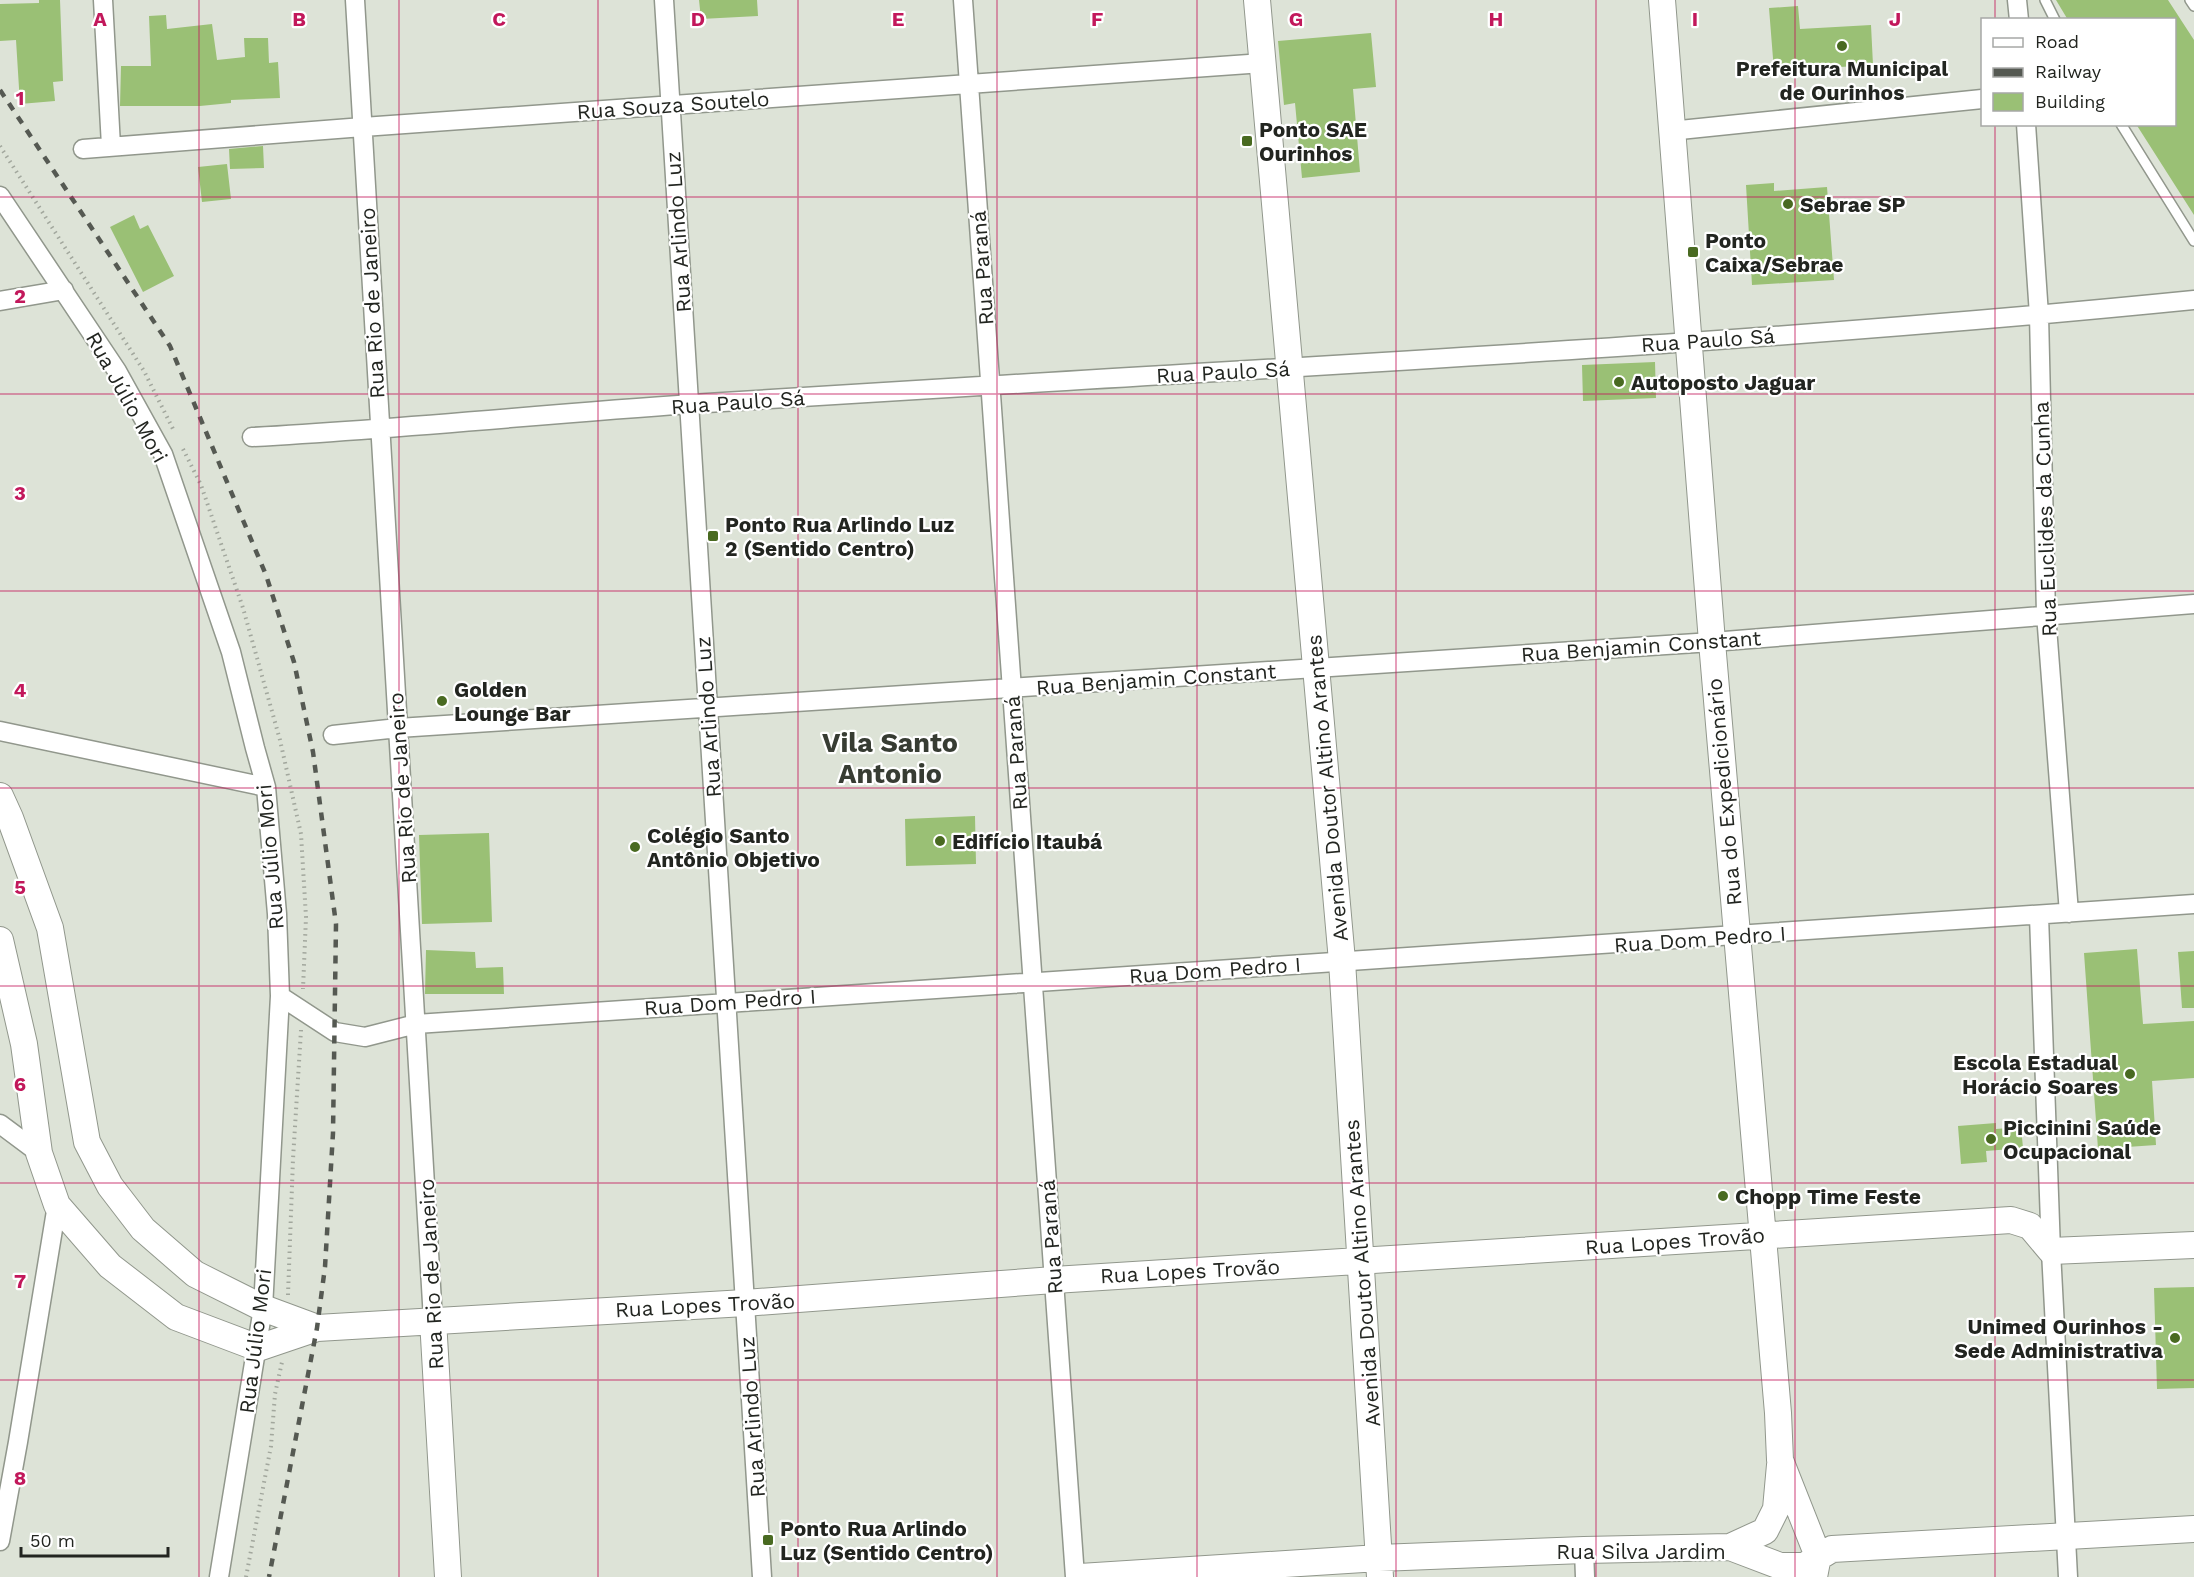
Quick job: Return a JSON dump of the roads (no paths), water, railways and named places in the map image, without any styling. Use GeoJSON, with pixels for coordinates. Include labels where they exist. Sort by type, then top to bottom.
{"type":"FeatureCollection","features":[{"type":"Feature","properties":{"kind":"main road","name":"Avenida Doutor Altino Arantes"},"geometry":{"type":"LineString","coordinates":[[1257,0],[1342,961],[1380,1568]]}},
{"type":"Feature","properties":{"kind":"main road","name":"Rua do Expedicionário"},"geometry":{"type":"LineString","coordinates":[[1662,0],[1670,131],[1736,937],[1778,1413],[1780,1460],[1816,1566]]}},
{"type":"Feature","properties":{"kind":"main road"},"geometry":{"type":"LineString","coordinates":[[0,796],[50,928],[87,1142],[110,1186],[142,1229],[195,1274],[278,1321],[258,1348],[176,1317],[110,1266],[57,1205],[39,1153],[24,1044],[0,940]]}},
{"type":"Feature","properties":{"kind":"main road","name":"Rua Lopes Trovão"},"geometry":{"type":"LineString","coordinates":[[278,1321],[317,1328],[745,1303],[1054,1280],[2011,1220],[2030,1226],[2051,1251]]}},
{"type":"Feature","properties":{"kind":"main road"},"geometry":{"type":"LineString","coordinates":[[2051,1251],[2194,1245]]}},
{"type":"Feature","properties":{"kind":"main road","name":"Rua Rio de Janeiro"},"geometry":{"type":"LineString","coordinates":[[433,1320],[448,1577]]}},
{"type":"Feature","properties":{"kind":"main road"},"geometry":{"type":"LineString","coordinates":[[1753,1577],[1730,1547],[1764,1531],[1776,1509],[1780,1460]]}},
{"type":"Feature","properties":{"kind":"main road","name":"Rua Silva Jardim"},"geometry":{"type":"LineString","coordinates":[[1077,1577],[1380,1568],[1584,1550],[1730,1547],[1780,1566],[1816,1566],[1832,1549],[1841,1548],[2194,1529]]}},
{"type":"Feature","properties":{"kind":"street"},"geometry":{"type":"LineString","coordinates":[[103,0],[111,146]]}},
{"type":"Feature","properties":{"kind":"street","name":"Rua Rio de Janeiro"},"geometry":{"type":"LineString","coordinates":[[355,0],[433,1320]]}},
{"type":"Feature","properties":{"kind":"street","name":"Rua Arlindo Luz"},"geometry":{"type":"LineString","coordinates":[[664,0],[762,1577]]}},
{"type":"Feature","properties":{"kind":"street","name":"Rua Paraná"},"geometry":{"type":"LineString","coordinates":[[963,0],[1077,1577]]}},
{"type":"Feature","properties":{"kind":"street"},"geometry":{"type":"LineString","coordinates":[[2017,0],[2019,18]]}},
{"type":"Feature","properties":{"kind":"street","name":"Rua Souza Soutelo"},"geometry":{"type":"LineString","coordinates":[[83,149],[1263,63]]}},
{"type":"Feature","properties":{"kind":"street"},"geometry":{"type":"LineString","coordinates":[[1670,131],[1981,99]]}},
{"type":"Feature","properties":{"kind":"street","name":"Rua Euclides da Cunha"},"geometry":{"type":"LineString","coordinates":[[2026,126],[2039,315],[2046,614],[2069,913]]}},
{"type":"Feature","properties":{"kind":"street","name":"Rua Júlio Mori"},"geometry":{"type":"LineString","coordinates":[[0,196],[117,371],[163,454],[231,652],[266,787],[278,914],[280,996],[278,1321],[258,1348],[219,1577]]}},
{"type":"Feature","properties":{"kind":"street"},"geometry":{"type":"LineString","coordinates":[[0,301],[64,290]]}},
{"type":"Feature","properties":{"kind":"street","name":"Rua Paulo Sá"},"geometry":{"type":"LineString","coordinates":[[252,436],[379,430],[689,404],[1290,368],[1688,341],[2039,315],[2194,300]]}},
{"type":"Feature","properties":{"kind":"street","name":"Rua Benjamin Constant"},"geometry":{"type":"LineString","coordinates":[[333,735],[398,728],[1712,642],[2194,604]]}},
{"type":"Feature","properties":{"kind":"street"},"geometry":{"type":"LineString","coordinates":[[0,731],[266,787]]}},
{"type":"Feature","properties":{"kind":"street","name":"Rua Dom Pedro I"},"geometry":{"type":"LineString","coordinates":[[280,996],[335,1032],[365,1037],[416,1024],[1342,961],[1736,937],[2194,904]]}},
{"type":"Feature","properties":{"kind":"street"},"geometry":{"type":"LineString","coordinates":[[2039,916],[2051,1251],[2068,1577]]}},
{"type":"Feature","properties":{"kind":"street"},"geometry":{"type":"LineString","coordinates":[[0,1124],[39,1153]]}},
{"type":"Feature","properties":{"kind":"street"},"geometry":{"type":"LineString","coordinates":[[0,1541],[57,1205]]}},
{"type":"Feature","properties":{"kind":"street"},"geometry":{"type":"LineString","coordinates":[[1584,1550],[1586,1577]]}},
{"type":"Feature","properties":{"kind":"lane"},"geometry":{"type":"LineString","coordinates":[[2045,0],[2054,18]]}},
{"type":"Feature","properties":{"kind":"lane"},"geometry":{"type":"LineString","coordinates":[[2190,0],[2194,6]]}},
{"type":"Feature","properties":{"kind":"lane"},"geometry":{"type":"LineString","coordinates":[[2122,126],[2194,241]]}},
{"type":"Feature","properties":{"kind":"railway"},"geometry":{"type":"LineString","coordinates":[[0,90],[170,346],[266,575],[294,662],[313,752],[336,924],[333,1133],[325,1267],[317,1328],[269,1577]]}},
{"type":"Feature","properties":{"kind":"place","name":"Prefeitura Municipal de Ourinhos"},"geometry":{"type":"Point","coordinates":[1842,46]}},
{"type":"Feature","properties":{"kind":"place","name":"Ponto SAE Ourinhos"},"geometry":{"type":"Point","coordinates":[1247,141]}},
{"type":"Feature","properties":{"kind":"place","name":"Sebrae SP"},"geometry":{"type":"Point","coordinates":[1788,204]}},
{"type":"Feature","properties":{"kind":"place","name":"Ponto Caixa/Sebrae"},"geometry":{"type":"Point","coordinates":[1693,252]}},
{"type":"Feature","properties":{"kind":"place","name":"Autoposto Jaguar"},"geometry":{"type":"Point","coordinates":[1619,382]}},
{"type":"Feature","properties":{"kind":"place","name":"Ponto Rua Arlindo Luz 2 (Sentido Centro)"},"geometry":{"type":"Point","coordinates":[713,536]}},
{"type":"Feature","properties":{"kind":"place","name":"Golden Lounge Bar"},"geometry":{"type":"Point","coordinates":[442,701]}},
{"type":"Feature","properties":{"kind":"place","name":"Edifício Itaubá"},"geometry":{"type":"Point","coordinates":[940,841]}},
{"type":"Feature","properties":{"kind":"place","name":"Colégio Santo Antônio Objetivo"},"geometry":{"type":"Point","coordinates":[635,847]}},
{"type":"Feature","properties":{"kind":"place","name":"Escola Estadual Horácio Soares"},"geometry":{"type":"Point","coordinates":[2130,1074]}},
{"type":"Feature","properties":{"kind":"place","name":"Piccinini Saúde Ocupacional"},"geometry":{"type":"Point","coordinates":[1991,1139]}},
{"type":"Feature","properties":{"kind":"place","name":"Chopp Time Feste"},"geometry":{"type":"Point","coordinates":[1723,1196]}},
{"type":"Feature","properties":{"kind":"place","name":"Unimed Ourinhos - Sede Administrativa"},"geometry":{"type":"Point","coordinates":[2175,1338]}},
{"type":"Feature","properties":{"kind":"place","name":"Ponto Rua Arlindo Luz (Sentido Centro)"},"geometry":{"type":"Point","coordinates":[768,1540]}},
{"type":"Feature","properties":{"kind":"district","name":"Vila Santo Antonio"},"geometry":{"type":"Point","coordinates":[890,758]}}]}
